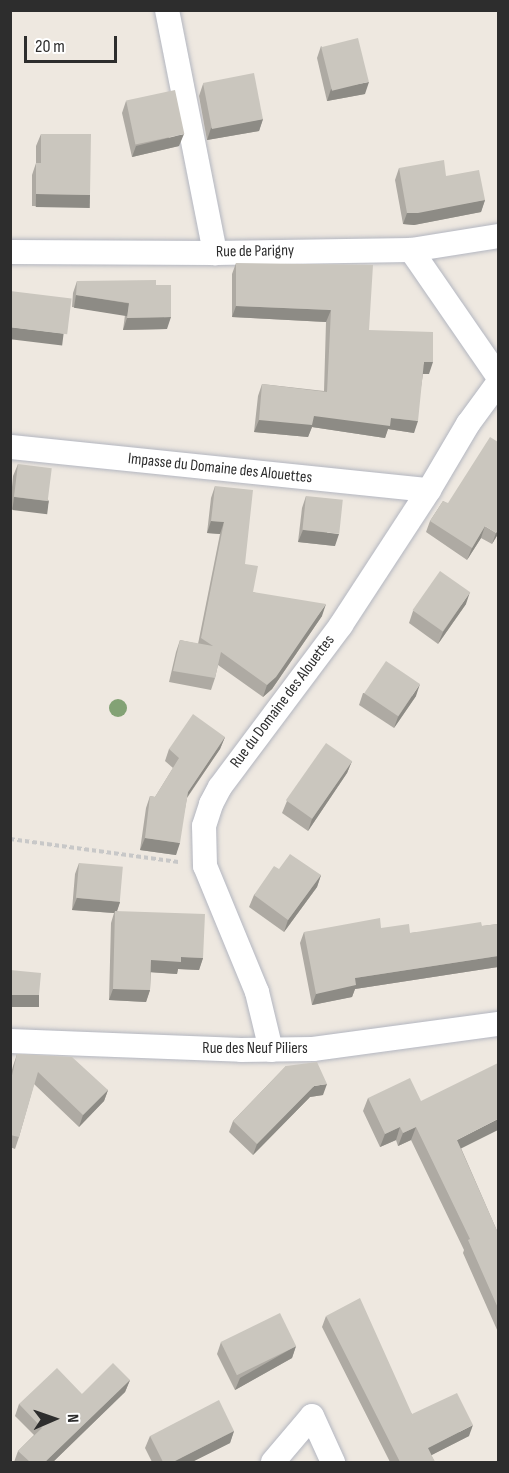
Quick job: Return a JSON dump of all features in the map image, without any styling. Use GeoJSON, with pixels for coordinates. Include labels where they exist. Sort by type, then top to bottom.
{"type":"FeatureCollection","features":[{"type":"Feature","properties":{"kind":"street"},"geometry":{"type":"LineString","coordinates":[[167,10],[215,253]]}},
{"type":"Feature","properties":{"kind":"street","name":"Rue de Parigny"},"geometry":{"type":"LineString","coordinates":[[10,252],[215,253],[411,250],[498,236]]}},
{"type":"Feature","properties":{"kind":"street"},"geometry":{"type":"LineString","coordinates":[[411,250],[498,376]]}},
{"type":"Feature","properties":{"kind":"street","name":"Rue du Domaine des Alouettes"},"geometry":{"type":"LineString","coordinates":[[271,1050],[256,992],[205,866],[204,826],[219,787],[341,625],[429,490],[468,424],[498,383]]}},
{"type":"Feature","properties":{"kind":"street","name":"Impasse du Domaine des Alouettes"},"geometry":{"type":"LineString","coordinates":[[11,447],[429,490]]}},
{"type":"Feature","properties":{"kind":"street","name":"Rue des Neuf Piliers"},"geometry":{"type":"LineString","coordinates":[[10,1041],[271,1050],[313,1049],[498,1024]]}},
{"type":"Feature","properties":{"kind":"street"},"geometry":{"type":"LineString","coordinates":[[273,1462],[312,1416],[333,1462]]}},
{"type":"Feature","properties":{"kind":"path"},"geometry":{"type":"LineString","coordinates":[[10,839],[205,866]]}},
{"type":"Feature","properties":{"kind":"building"},"geometry":{"type":"Polygon","coordinates":[[[358,38],[369,82],[332,91],[321,47],[358,38]]]}},
{"type":"Feature","properties":{"kind":"building"},"geometry":{"type":"Polygon","coordinates":[[[254,73],[263,119],[212,129],[203,83],[254,73]]]}},
{"type":"Feature","properties":{"kind":"building"},"geometry":{"type":"Polygon","coordinates":[[[175,90],[184,134],[135,144],[126,100],[175,90]]]}},
{"type":"Feature","properties":{"kind":"building"},"geometry":{"type":"Polygon","coordinates":[[[41,134],[91,134],[90,195],[36,194],[36,163],[41,163],[41,134]]]}},
{"type":"Feature","properties":{"kind":"building"},"geometry":{"type":"Polygon","coordinates":[[[444,160],[446,176],[479,170],[485,200],[418,213],[407,213],[399,168],[444,160]]]}},
{"type":"Feature","properties":{"kind":"building"},"geometry":{"type":"Polygon","coordinates":[[[236,263],[373,265],[369,330],[433,332],[433,362],[424,362],[418,421],[391,418],[390,426],[314,416],[312,425],[259,420],[262,384],[327,392],[331,310],[236,306],[236,263]]]}},
{"type":"Feature","properties":{"kind":"building"},"geometry":{"type":"Polygon","coordinates":[[[156,280],[156,285],[171,285],[171,317],[127,318],[129,303],[76,295],[77,281],[156,280]]]}},
{"type":"Feature","properties":{"kind":"building"},"geometry":{"type":"Polygon","coordinates":[[[10,291],[72,299],[67,334],[10,327],[10,291]]]}},
{"type":"Feature","properties":{"kind":"building"},"geometry":{"type":"Polygon","coordinates":[[[490,437],[498,442],[498,529],[496,533],[485,526],[472,548],[430,521],[443,501],[448,503],[490,437]]]}},
{"type":"Feature","properties":{"kind":"building"},"geometry":{"type":"Polygon","coordinates":[[[18,464],[52,468],[48,501],[14,497],[18,464]]]}},
{"type":"Feature","properties":{"kind":"building"},"geometry":{"type":"Polygon","coordinates":[[[215,486],[253,490],[245,564],[258,566],[253,592],[326,604],[276,677],[267,685],[221,652],[215,678],[173,671],[180,640],[213,646],[201,638],[224,522],[211,521],[215,486]]]}},
{"type":"Feature","properties":{"kind":"building"},"geometry":{"type":"Polygon","coordinates":[[[306,496],[343,500],[339,534],[302,530],[306,496]]]}},
{"type":"Feature","properties":{"kind":"building"},"geometry":{"type":"Polygon","coordinates":[[[440,571],[470,592],[443,632],[412,610],[440,571]]]}},
{"type":"Feature","properties":{"kind":"building"},"geometry":{"type":"Polygon","coordinates":[[[386,661],[420,684],[398,716],[364,693],[386,661]]]}},
{"type":"Feature","properties":{"kind":"building"},"geometry":{"type":"Polygon","coordinates":[[[193,714],[225,737],[188,792],[180,843],[145,838],[150,796],[155,797],[179,758],[169,749],[193,714]]]}},
{"type":"Feature","properties":{"kind":"building"},"geometry":{"type":"Polygon","coordinates":[[[326,743],[352,761],[312,819],[286,800],[326,743]]]}},
{"type":"Feature","properties":{"kind":"building"},"geometry":{"type":"Polygon","coordinates":[[[290,854],[321,875],[288,920],[254,895],[274,866],[279,869],[290,854]]]}},
{"type":"Feature","properties":{"kind":"building"},"geometry":{"type":"Polygon","coordinates":[[[79,863],[123,867],[120,902],[76,898],[79,863]]]}},
{"type":"Feature","properties":{"kind":"building"},"geometry":{"type":"Polygon","coordinates":[[[115,911],[205,914],[203,958],[181,957],[181,962],[151,960],[150,990],[113,989],[115,911]]]}},
{"type":"Feature","properties":{"kind":"building"},"geometry":{"type":"Polygon","coordinates":[[[380,918],[381,928],[409,924],[410,933],[481,922],[482,926],[498,924],[498,956],[355,978],[356,985],[316,994],[304,932],[380,918]]]}},
{"type":"Feature","properties":{"kind":"building"},"geometry":{"type":"Polygon","coordinates":[[[10,970],[41,973],[39,995],[10,995],[10,970]]]}},
{"type":"Feature","properties":{"kind":"building"},"geometry":{"type":"Polygon","coordinates":[[[17,1054],[72,1057],[108,1090],[83,1115],[38,1072],[19,1137],[10,1135],[10,1084],[17,1054]]]}},
{"type":"Feature","properties":{"kind":"building"},"geometry":{"type":"Polygon","coordinates":[[[317,1062],[327,1084],[314,1086],[257,1144],[233,1121],[286,1066],[317,1062]]]}},
{"type":"Feature","properties":{"kind":"building"},"geometry":{"type":"Polygon","coordinates":[[[498,1063],[498,1119],[457,1140],[498,1233],[498,1308],[468,1240],[470,1239],[416,1127],[403,1133],[400,1127],[385,1134],[368,1098],[410,1078],[421,1101],[498,1063]]]}},
{"type":"Feature","properties":{"kind":"building"},"geometry":{"type":"Polygon","coordinates":[[[360,1298],[412,1414],[457,1393],[473,1425],[428,1448],[435,1462],[400,1462],[326,1316],[360,1298]]]}},
{"type":"Feature","properties":{"kind":"building"},"geometry":{"type":"Polygon","coordinates":[[[280,1313],[296,1346],[237,1375],[221,1342],[280,1313]]]}},
{"type":"Feature","properties":{"kind":"building"},"geometry":{"type":"Polygon","coordinates":[[[113,1363],[130,1380],[45,1462],[30,1462],[18,1451],[42,1428],[19,1404],[57,1368],[82,1394],[113,1363]]]}},
{"type":"Feature","properties":{"kind":"building"},"geometry":{"type":"Polygon","coordinates":[[[219,1400],[234,1431],[173,1462],[163,1462],[150,1436],[219,1400]]]}}]}
